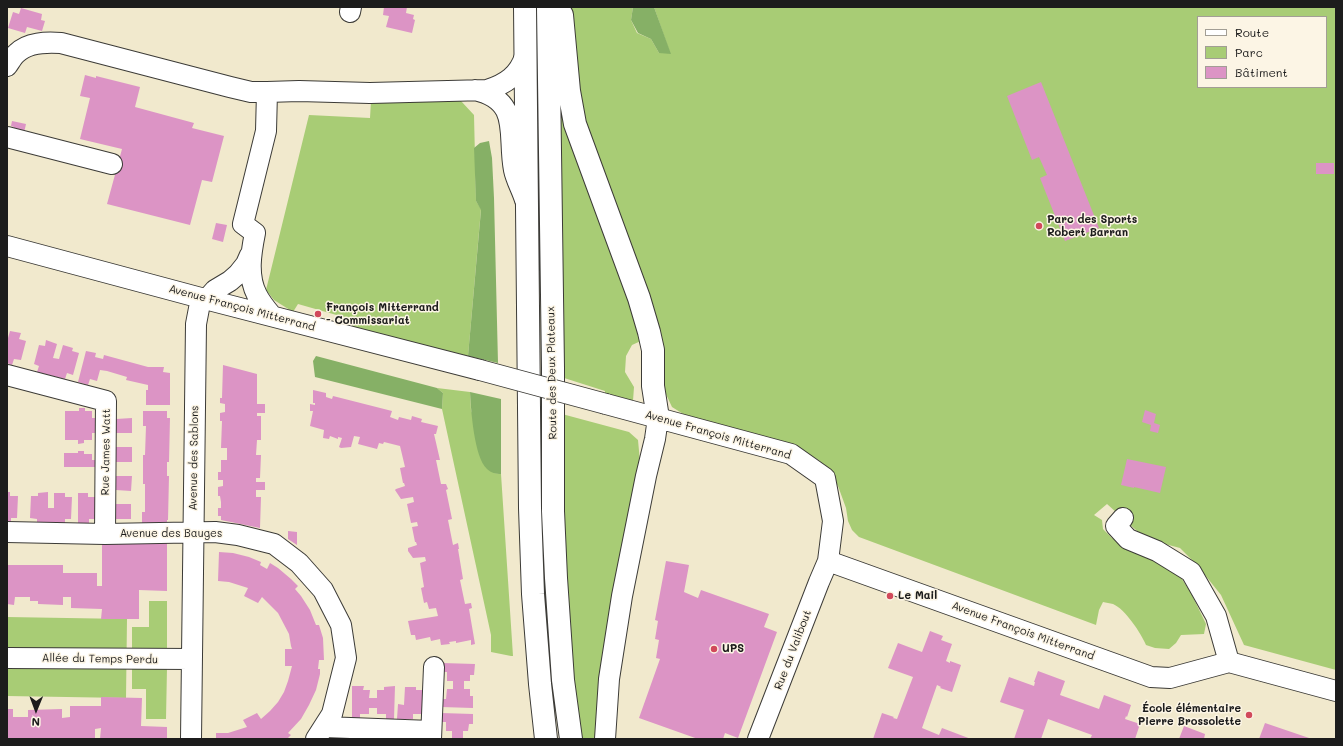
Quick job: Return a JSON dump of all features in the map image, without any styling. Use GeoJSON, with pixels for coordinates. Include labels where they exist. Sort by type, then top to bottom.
{"type":"FeatureCollection","features":[{"type":"Feature","properties":{"kind":"main road"},"geometry":{"type":"LineString","coordinates":[[525,7],[530,508],[540,684],[546,739]]}},
{"type":"Feature","properties":{"kind":"main road","name":"Route des Deux Plateaux"},"geometry":{"type":"LineString","coordinates":[[548,7],[553,368],[553,511],[556,578],[564,680],[571,739]]}},
{"type":"Feature","properties":{"kind":"main road"},"geometry":{"type":"LineString","coordinates":[[557,7],[562,14],[569,91],[575,124],[639,298],[649,332],[652,350],[653,386],[658,418]]}},
{"type":"Feature","properties":{"kind":"street"},"geometry":{"type":"LineString","coordinates":[[7,66],[17,53],[29,45],[45,42],[60,43],[84,48],[251,92],[487,90],[510,80],[518,71],[525,56]]}},
{"type":"Feature","properties":{"kind":"street"},"geometry":{"type":"LineString","coordinates":[[475,90],[493,96],[501,103],[507,113],[510,124],[514,172],[526,204]]}},
{"type":"Feature","properties":{"kind":"street"},"geometry":{"type":"LineString","coordinates":[[204,298],[238,274],[246,264],[250,255],[255,233],[243,224],[266,131],[267,92]]}},
{"type":"Feature","properties":{"kind":"street"},"geometry":{"type":"LineString","coordinates":[[7,138],[112,164]]}},
{"type":"Feature","properties":{"kind":"street","name":"Avenue François Mitterrand"},"geometry":{"type":"LineString","coordinates":[[7,246],[480,370],[791,454],[825,478],[832,521],[828,561],[1151,677],[1170,678],[1229,662]]}},
{"type":"Feature","properties":{"kind":"street"},"geometry":{"type":"LineString","coordinates":[[250,255],[250,265],[257,296],[272,316]]}},
{"type":"Feature","properties":{"kind":"street","name":"Avenue des Sablons"},"geometry":{"type":"LineString","coordinates":[[191,739],[196,324],[204,298]]}},
{"type":"Feature","properties":{"kind":"street","name":"Rue James Watt"},"geometry":{"type":"LineString","coordinates":[[7,375],[106,401],[105,534]]}},
{"type":"Feature","properties":{"kind":"street"},"geometry":{"type":"LineString","coordinates":[[605,739],[609,679],[622,596],[655,439],[658,418]]}},
{"type":"Feature","properties":{"kind":"street"},"geometry":{"type":"LineString","coordinates":[[1123,518],[1116,526],[1128,539],[1157,551],[1191,572],[1216,616],[1229,662],[1336,691]]}},
{"type":"Feature","properties":{"kind":"street","name":"Avenue des Bauges"},"geometry":{"type":"LineString","coordinates":[[7,532],[105,534],[215,532],[238,535],[274,544],[299,563],[323,590],[341,625],[346,658],[332,714],[320,733]]}},
{"type":"Feature","properties":{"kind":"street","name":"Rue du Valibout"},"geometry":{"type":"LineString","coordinates":[[758,739],[828,561]]}},
{"type":"Feature","properties":{"kind":"street","name":"Allée du Temps Perdu"},"geometry":{"type":"LineString","coordinates":[[7,658],[192,659]]}},
{"type":"Feature","properties":{"kind":"street"},"geometry":{"type":"LineString","coordinates":[[320,733],[431,735],[434,667]]}},
{"type":"Feature","properties":{"kind":"green space","name":"Parc des Sports Robert Barran"},"geometry":{"type":"Polygon","coordinates":[[[569,7],[633,7],[631,20],[637,33],[651,39],[659,53],[670,53],[654,7],[1336,7],[1336,670],[1244,645],[1221,595],[1197,565],[1180,548],[1146,539],[1107,504],[1094,515],[1102,520],[1103,529],[1112,538],[1178,573],[1191,593],[1206,624],[1204,634],[1181,635],[1176,643],[1169,649],[1155,648],[1146,645],[1132,622],[1123,611],[1113,604],[1103,602],[1099,610],[1096,625],[859,537],[852,530],[848,521],[846,508],[838,486],[820,461],[795,446],[688,417],[672,407],[664,390],[581,123],[569,7]]]}},
{"type":"Feature","properties":{"kind":"green space"},"geometry":{"type":"Polygon","coordinates":[[[633,7],[654,7],[671,54],[659,53],[651,39],[638,33],[631,20],[633,7]]]}},
{"type":"Feature","properties":{"kind":"green space"},"geometry":{"type":"Polygon","coordinates":[[[371,101],[461,101],[474,115],[476,201],[481,209],[468,356],[352,327],[354,320],[298,304],[293,312],[274,300],[266,290],[309,115],[370,118],[371,101]]]}},
{"type":"Feature","properties":{"kind":"green space"},"geometry":{"type":"Polygon","coordinates":[[[561,106],[643,340],[632,345],[626,356],[625,372],[634,387],[633,401],[605,396],[605,391],[561,377],[561,106]]]}},
{"type":"Feature","properties":{"kind":"green space"},"geometry":{"type":"Polygon","coordinates":[[[489,141],[492,158],[494,198],[498,363],[468,356],[481,210],[476,201],[474,148],[480,143],[489,141]]]}},
{"type":"Feature","properties":{"kind":"green space"},"geometry":{"type":"Polygon","coordinates":[[[316,356],[437,388],[443,393],[442,409],[315,377],[313,361],[316,356]]]}},
{"type":"Feature","properties":{"kind":"green space"},"geometry":{"type":"Polygon","coordinates":[[[437,388],[470,392],[471,410],[494,473],[501,474],[513,656],[491,652],[491,635],[442,409],[443,393],[437,388]]]}},
{"type":"Feature","properties":{"kind":"green space"},"geometry":{"type":"Polygon","coordinates":[[[470,392],[501,399],[501,474],[494,473],[487,469],[479,454],[474,433],[470,392]]]}},
{"type":"Feature","properties":{"kind":"green space"},"geometry":{"type":"Polygon","coordinates":[[[562,414],[629,432],[638,440],[640,462],[599,739],[580,739],[576,708],[562,539],[562,414]]]}},
{"type":"Feature","properties":{"kind":"green space"},"geometry":{"type":"Polygon","coordinates":[[[149,601],[167,601],[167,651],[132,651],[132,627],[149,627],[149,601]]]}},
{"type":"Feature","properties":{"kind":"green space"},"geometry":{"type":"Polygon","coordinates":[[[7,617],[127,619],[126,698],[7,696],[7,617]]]}},
{"type":"Feature","properties":{"kind":"green space"},"geometry":{"type":"Polygon","coordinates":[[[132,667],[167,668],[166,719],[146,719],[146,689],[132,689],[132,667]]]}},
{"type":"Feature","properties":{"kind":"building"},"geometry":{"type":"Polygon","coordinates":[[[384,7],[407,7],[406,13],[414,15],[413,19],[415,20],[412,33],[386,27],[389,16],[383,15],[384,7]]]}},
{"type":"Feature","properties":{"kind":"building"},"geometry":{"type":"Polygon","coordinates":[[[21,8],[42,14],[41,20],[45,21],[42,31],[27,27],[25,33],[8,28],[13,12],[19,14],[21,8]]]}},
{"type":"Feature","properties":{"kind":"building"},"geometry":{"type":"Polygon","coordinates":[[[85,75],[96,78],[96,76],[140,87],[135,107],[194,123],[192,128],[224,136],[212,182],[202,180],[190,225],[107,204],[122,149],[80,139],[90,98],[80,96],[85,75]]]}},
{"type":"Feature","properties":{"kind":"building"},"geometry":{"type":"Polygon","coordinates":[[[1041,82],[1099,228],[1065,241],[1040,178],[1047,175],[1039,157],[1032,160],[1007,96],[1041,82]]]}},
{"type":"Feature","properties":{"kind":"building"},"geometry":{"type":"Polygon","coordinates":[[[12,121],[26,124],[24,133],[14,130],[14,127],[11,126],[12,121]]]}},
{"type":"Feature","properties":{"kind":"building"},"geometry":{"type":"Polygon","coordinates":[[[1316,163],[1334,163],[1334,174],[1316,174],[1316,163]]]}},
{"type":"Feature","properties":{"kind":"building"},"geometry":{"type":"Polygon","coordinates":[[[216,223],[227,225],[223,242],[212,239],[216,223]]]}},
{"type":"Feature","properties":{"kind":"building"},"geometry":{"type":"Polygon","coordinates":[[[10,331],[21,333],[19,339],[26,341],[21,360],[14,359],[12,365],[7,363],[7,337],[8,338],[10,331]]]}},
{"type":"Feature","properties":{"kind":"building"},"geometry":{"type":"Polygon","coordinates":[[[46,340],[57,344],[53,358],[59,359],[63,345],[73,348],[72,351],[79,353],[73,375],[67,373],[65,379],[37,372],[39,366],[34,364],[39,345],[45,346],[46,340]]]}},
{"type":"Feature","properties":{"kind":"building"},"geometry":{"type":"Polygon","coordinates":[[[86,351],[96,353],[95,357],[103,359],[104,355],[148,367],[164,367],[163,372],[170,373],[170,405],[146,405],[146,390],[148,390],[148,385],[126,380],[127,377],[107,371],[100,370],[97,381],[90,379],[88,385],[78,382],[86,351]]]}},
{"type":"Feature","properties":{"kind":"building"},"geometry":{"type":"Polygon","coordinates":[[[223,365],[257,374],[257,404],[265,404],[265,413],[257,413],[257,416],[261,416],[261,440],[257,440],[256,455],[261,455],[260,478],[256,478],[256,482],[265,482],[265,490],[256,490],[256,497],[261,497],[260,528],[221,520],[221,516],[218,516],[218,508],[221,508],[221,502],[220,496],[218,496],[218,487],[223,486],[223,480],[218,480],[218,472],[221,472],[221,460],[227,460],[227,448],[221,448],[222,421],[220,421],[220,413],[225,412],[225,404],[220,403],[220,398],[222,398],[223,365]]]}},
{"type":"Feature","properties":{"kind":"building"},"geometry":{"type":"Polygon","coordinates":[[[313,390],[326,393],[326,397],[332,399],[333,396],[392,411],[390,417],[398,420],[399,417],[411,420],[412,416],[422,419],[421,422],[438,426],[436,434],[434,434],[440,460],[436,460],[441,484],[446,484],[448,489],[446,490],[452,519],[448,520],[453,545],[458,543],[463,579],[460,580],[465,604],[471,603],[472,608],[469,609],[475,644],[471,645],[471,640],[456,643],[456,641],[449,642],[450,644],[441,645],[440,639],[431,641],[430,637],[416,640],[415,635],[411,635],[408,621],[438,616],[436,608],[429,609],[427,602],[424,603],[421,588],[424,587],[420,563],[426,561],[425,557],[413,558],[408,551],[408,548],[417,545],[412,527],[418,526],[417,522],[411,523],[407,504],[414,502],[413,497],[401,499],[395,490],[405,486],[400,468],[405,467],[400,446],[384,442],[383,444],[379,443],[377,449],[358,444],[360,437],[354,436],[351,447],[341,448],[339,447],[342,438],[338,437],[338,439],[330,436],[329,439],[323,438],[324,430],[310,426],[313,411],[310,411],[310,404],[315,405],[315,403],[313,403],[313,390]]]}},
{"type":"Feature","properties":{"kind":"building"},"geometry":{"type":"Polygon","coordinates":[[[79,408],[85,408],[85,411],[92,411],[92,418],[97,418],[96,433],[92,433],[92,440],[84,440],[84,443],[78,444],[78,440],[65,440],[65,411],[79,411],[79,408]]]}},
{"type":"Feature","properties":{"kind":"building"},"geometry":{"type":"Polygon","coordinates":[[[1145,410],[1156,414],[1154,423],[1160,425],[1158,433],[1150,431],[1151,425],[1142,422],[1145,410]]]}},
{"type":"Feature","properties":{"kind":"building"},"geometry":{"type":"Polygon","coordinates":[[[143,411],[167,411],[167,418],[170,418],[169,462],[167,462],[167,476],[169,476],[167,527],[142,527],[142,512],[145,512],[143,455],[145,455],[146,426],[143,426],[143,411]]]}},
{"type":"Feature","properties":{"kind":"building"},"geometry":{"type":"Polygon","coordinates":[[[132,418],[132,433],[116,433],[116,419],[132,418]]]}},
{"type":"Feature","properties":{"kind":"building"},"geometry":{"type":"Polygon","coordinates":[[[116,447],[132,447],[132,462],[116,462],[116,447]]]}},
{"type":"Feature","properties":{"kind":"building"},"geometry":{"type":"Polygon","coordinates":[[[78,451],[84,451],[84,454],[92,454],[92,460],[96,460],[96,467],[64,467],[64,453],[78,453],[78,451]]]}},
{"type":"Feature","properties":{"kind":"building"},"geometry":{"type":"Polygon","coordinates":[[[1127,459],[1166,467],[1160,493],[1121,485],[1127,459]]]}},
{"type":"Feature","properties":{"kind":"building"},"geometry":{"type":"Polygon","coordinates":[[[116,476],[132,476],[131,491],[116,490],[116,476]]]}},
{"type":"Feature","properties":{"kind":"building"},"geometry":{"type":"Polygon","coordinates":[[[7,492],[10,492],[10,496],[18,496],[17,518],[11,518],[11,524],[7,524],[7,492]]]}},
{"type":"Feature","properties":{"kind":"building"},"geometry":{"type":"Polygon","coordinates":[[[48,492],[48,508],[54,508],[54,493],[65,493],[65,497],[72,497],[71,519],[65,519],[65,526],[37,525],[37,519],[30,518],[31,496],[38,496],[38,493],[48,492]]]}},
{"type":"Feature","properties":{"kind":"building"},"geometry":{"type":"Polygon","coordinates":[[[78,493],[88,493],[88,497],[96,497],[96,519],[89,519],[89,526],[78,526],[78,493]]]}},
{"type":"Feature","properties":{"kind":"building"},"geometry":{"type":"Polygon","coordinates":[[[116,504],[131,504],[131,519],[116,519],[116,504]]]}},
{"type":"Feature","properties":{"kind":"building"},"geometry":{"type":"Polygon","coordinates":[[[288,531],[297,532],[297,545],[288,539],[288,531]]]}},
{"type":"Feature","properties":{"kind":"building"},"geometry":{"type":"Polygon","coordinates":[[[102,541],[167,542],[167,591],[139,590],[139,619],[101,619],[102,609],[71,608],[71,597],[63,597],[63,605],[38,604],[38,601],[30,601],[30,597],[15,597],[14,605],[7,604],[7,565],[63,565],[63,573],[97,573],[97,586],[102,586],[102,541]]]}},
{"type":"Feature","properties":{"kind":"building"},"geometry":{"type":"Polygon","coordinates":[[[219,552],[233,553],[249,557],[261,562],[260,565],[267,569],[270,563],[278,568],[298,586],[295,589],[310,610],[316,625],[319,625],[323,638],[324,660],[319,660],[318,669],[320,669],[320,674],[316,690],[301,719],[288,733],[291,735],[287,739],[216,739],[216,733],[228,733],[247,727],[243,720],[257,713],[261,719],[270,711],[284,692],[292,666],[285,666],[285,649],[292,649],[289,634],[278,613],[262,597],[258,603],[244,596],[248,588],[229,582],[218,581],[219,552]]]}},
{"type":"Feature","properties":{"kind":"building","name":"UPS"},"geometry":{"type":"Polygon","coordinates":[[[666,561],[689,565],[684,592],[698,598],[701,590],[769,614],[764,627],[777,632],[738,738],[725,733],[723,739],[698,739],[639,718],[660,659],[656,658],[659,640],[655,639],[658,621],[655,620],[666,561]]]}},
{"type":"Feature","properties":{"kind":"building"},"geometry":{"type":"Polygon","coordinates":[[[930,631],[943,636],[941,640],[952,644],[946,661],[961,665],[952,692],[940,688],[941,687],[937,685],[922,728],[939,735],[942,728],[971,739],[873,739],[882,713],[897,719],[913,677],[888,668],[898,643],[922,652],[930,631]]]}},
{"type":"Feature","properties":{"kind":"building"},"geometry":{"type":"Polygon","coordinates":[[[442,663],[475,664],[474,675],[470,675],[470,681],[464,681],[464,689],[470,689],[470,696],[473,696],[473,708],[441,707],[442,699],[446,699],[447,689],[453,689],[453,681],[447,681],[447,672],[442,672],[442,663]]]}},
{"type":"Feature","properties":{"kind":"building"},"geometry":{"type":"Polygon","coordinates":[[[1038,671],[1065,681],[1060,695],[1099,709],[1104,695],[1131,705],[1125,719],[1140,724],[1135,739],[1090,739],[1092,735],[1048,719],[1041,739],[1014,739],[1024,710],[1000,702],[1009,677],[1034,686],[1038,671]]]}},
{"type":"Feature","properties":{"kind":"building"},"geometry":{"type":"Polygon","coordinates":[[[352,686],[364,686],[363,690],[370,690],[369,698],[377,698],[377,690],[384,690],[384,687],[395,686],[394,719],[386,719],[386,714],[377,714],[377,708],[369,708],[369,714],[360,714],[360,719],[352,719],[352,686]]]}},
{"type":"Feature","properties":{"kind":"building"},"geometry":{"type":"Polygon","coordinates":[[[405,687],[416,687],[416,690],[423,690],[422,698],[426,698],[426,708],[422,708],[422,714],[413,714],[413,719],[397,719],[398,704],[404,705],[405,687]]]}},
{"type":"Feature","properties":{"kind":"building"},"geometry":{"type":"Polygon","coordinates":[[[101,697],[142,698],[141,726],[167,727],[167,739],[100,739],[101,728],[95,729],[95,739],[7,739],[7,709],[13,709],[13,717],[28,717],[28,710],[62,709],[62,718],[70,717],[70,706],[101,706],[101,697]]]}},
{"type":"Feature","properties":{"kind":"building"},"geometry":{"type":"Polygon","coordinates":[[[441,713],[473,714],[473,724],[469,724],[468,731],[463,731],[463,739],[452,739],[452,731],[446,731],[446,722],[441,722],[441,713]]]}},
{"type":"Feature","properties":{"kind":"building"},"geometry":{"type":"Polygon","coordinates":[[[1265,723],[1312,739],[1259,739],[1265,723]]]}},
{"type":"Feature","properties":{"kind":"building"},"geometry":{"type":"Polygon","coordinates":[[[1184,726],[1205,734],[1204,739],[1179,739],[1184,726]]]}},
{"type":"Feature","properties":{"kind":"place","name":"Parc des Sports Robert Barran"},"geometry":{"type":"Point","coordinates":[1039,226]}},
{"type":"Feature","properties":{"kind":"place","name":"François Mitterrand - Commissariat"},"geometry":{"type":"Point","coordinates":[318,314]}},
{"type":"Feature","properties":{"kind":"place","name":"Le Mail"},"geometry":{"type":"Point","coordinates":[890,596]}},
{"type":"Feature","properties":{"kind":"place","name":"UPS"},"geometry":{"type":"Point","coordinates":[714,649]}},
{"type":"Feature","properties":{"kind":"place","name":"École élémentaire Pierre Brossolette"},"geometry":{"type":"Point","coordinates":[1249,715]}}]}
